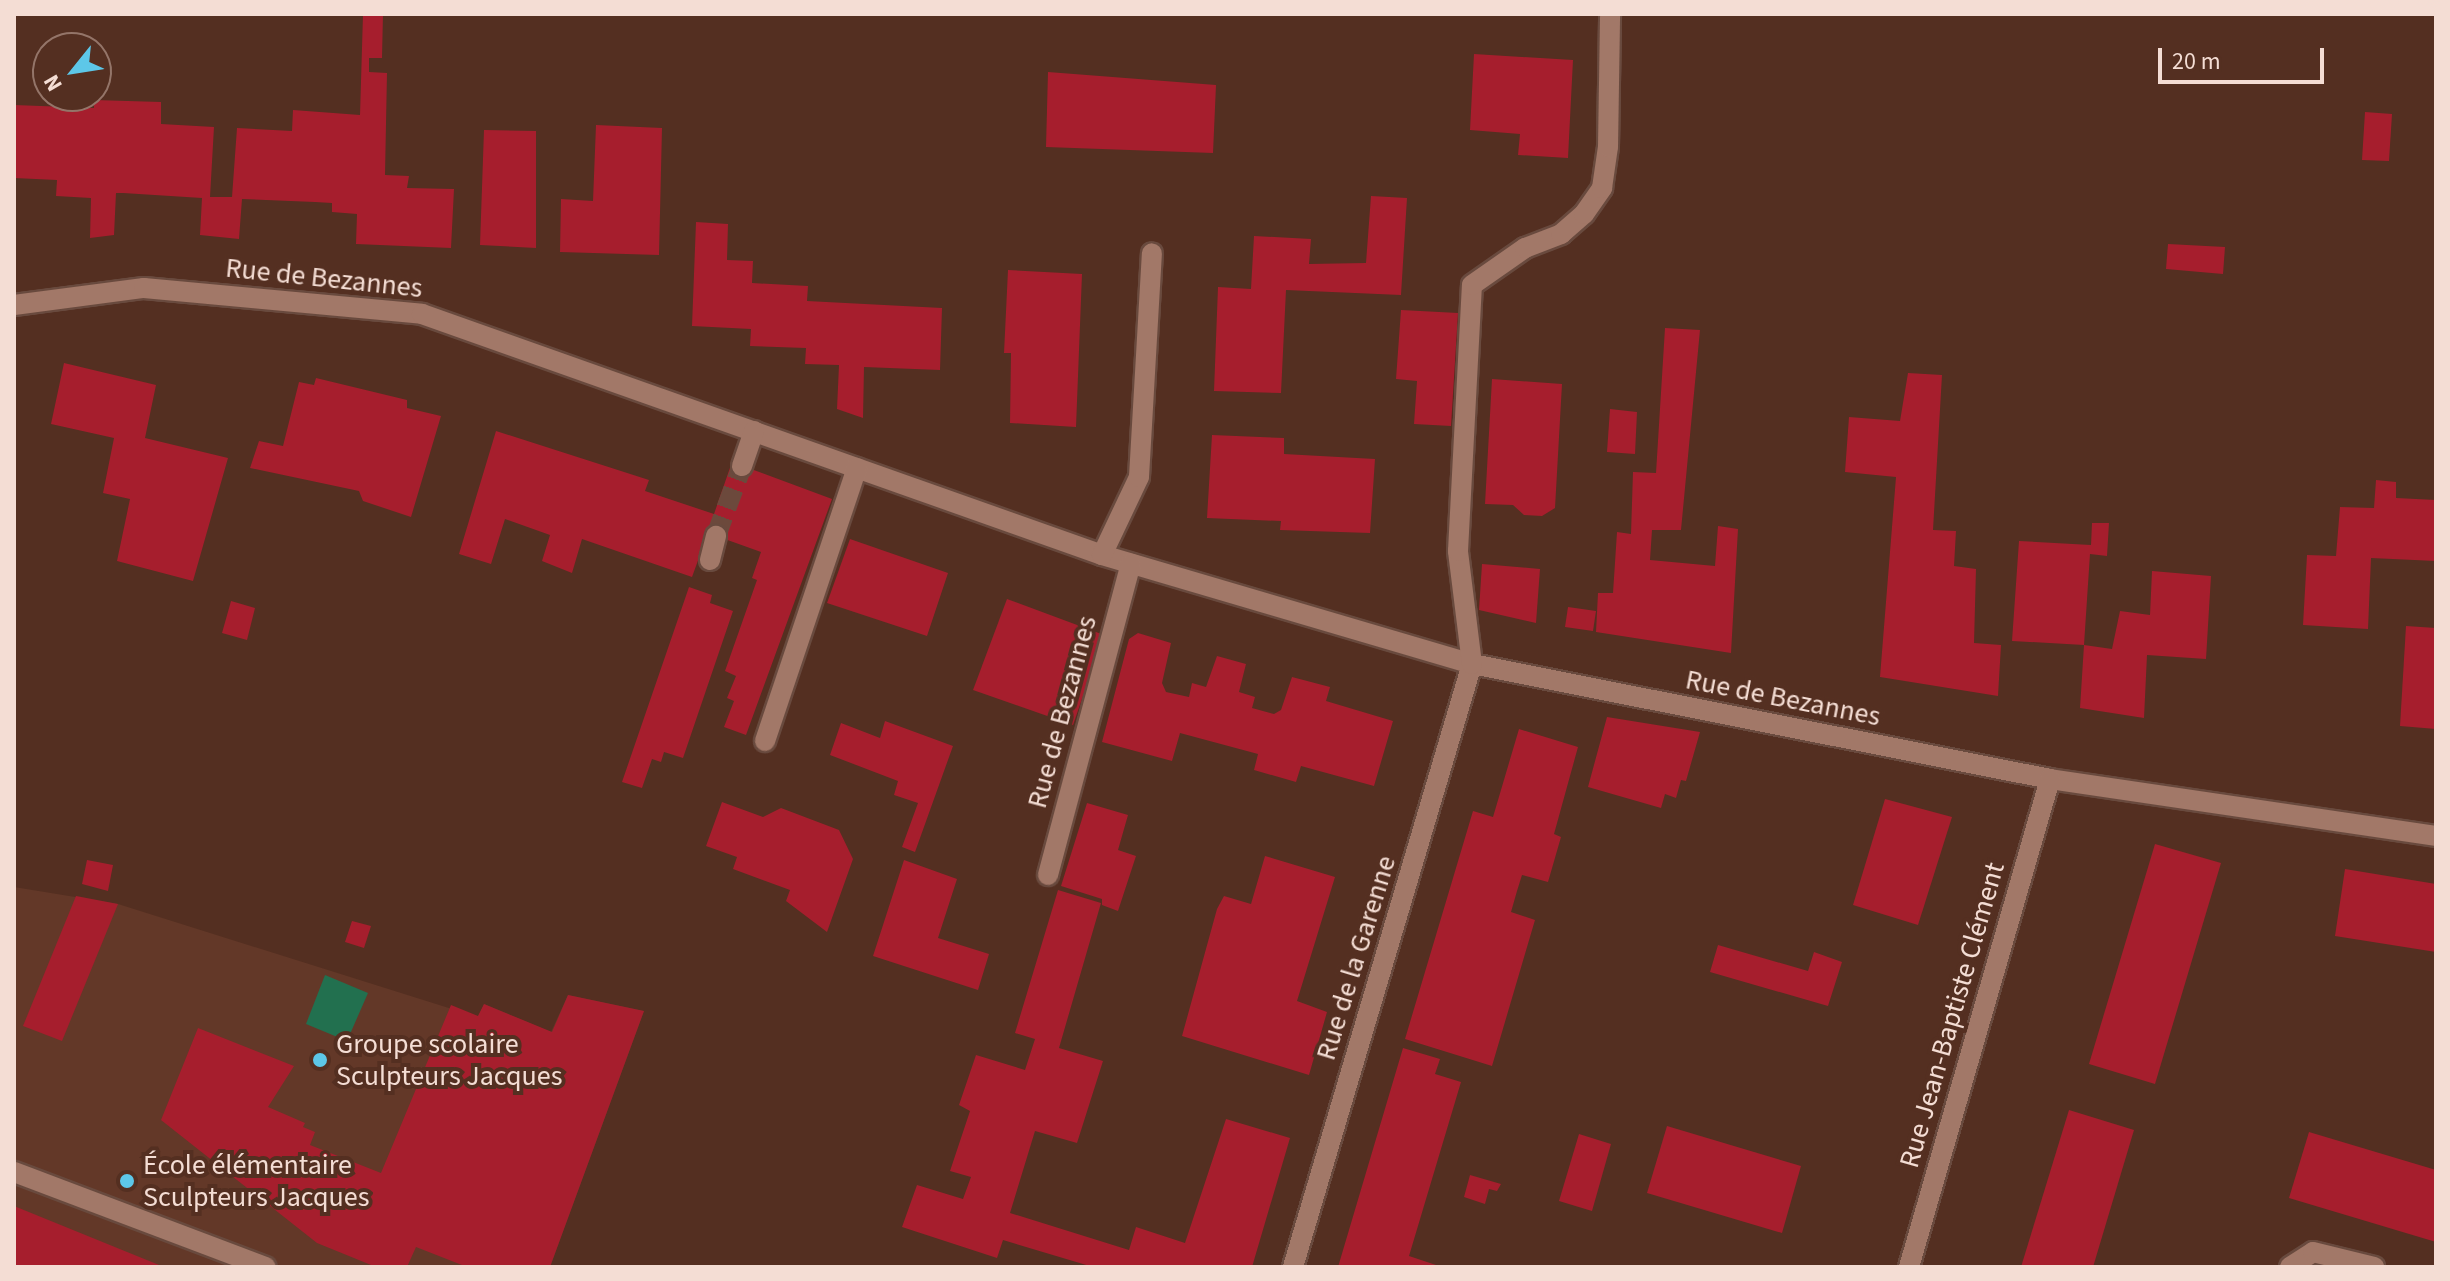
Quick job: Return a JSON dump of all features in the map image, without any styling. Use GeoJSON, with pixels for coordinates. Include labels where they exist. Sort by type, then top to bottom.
{"type":"FeatureCollection","features":[{"type":"Feature","properties":{"kind":"street"},"geometry":{"type":"LineString","coordinates":[[1472,664],[1458,551],[1472,285],[1525,248],[1561,234],[1584,214],[1602,188],[1608,147],[1610,14]]}},
{"type":"Feature","properties":{"kind":"street"},"geometry":{"type":"LineString","coordinates":[[1102,555],[1139,477],[1152,253]]}},
{"type":"Feature","properties":{"kind":"street","name":"Rue de Bezannes"},"geometry":{"type":"LineString","coordinates":[[14,305],[144,288],[422,314],[1102,555],[1472,664],[2050,779],[2436,836]]}},
{"type":"Feature","properties":{"kind":"street"},"geometry":{"type":"LineString","coordinates":[[742,466],[754,431]]}},
{"type":"Feature","properties":{"kind":"street"},"geometry":{"type":"LineString","coordinates":[[765,741],[857,468]]}},
{"type":"Feature","properties":{"kind":"street"},"geometry":{"type":"LineString","coordinates":[[710,560],[716,536]]}},
{"type":"Feature","properties":{"kind":"street","name":"Rue de Bezannes"},"geometry":{"type":"LineString","coordinates":[[1048,875],[1131,564]]}},
{"type":"Feature","properties":{"kind":"street","name":"Rue de la Garenne"},"geometry":{"type":"LineString","coordinates":[[1293,1267],[1472,664]]}},
{"type":"Feature","properties":{"kind":"street","name":"Rue Jean-Baptiste Clément"},"geometry":{"type":"LineString","coordinates":[[1909,1267],[2050,779]]}},
{"type":"Feature","properties":{"kind":"street"},"geometry":{"type":"LineString","coordinates":[[14,1172],[266,1267]]}},
{"type":"Feature","properties":{"kind":"street"},"geometry":{"type":"LineString","coordinates":[[2290,1267],[2313,1252],[2374,1267]]}},
{"type":"Feature","properties":{"kind":"shaded area","name":"Groupe scolaire Sculpteurs Jacques"},"geometry":{"type":"Polygon","coordinates":[[[14,887],[118,904],[471,1015],[478,1016],[484,1004],[551,1032],[568,995],[644,1011],[550,1267],[14,1267],[14,887]]]}},
{"type":"Feature","properties":{"kind":"green space"},"geometry":{"type":"Polygon","coordinates":[[[325,975],[368,993],[347,1041],[306,1024],[325,975]]]}},
{"type":"Feature","properties":{"kind":"building"},"geometry":{"type":"Polygon","coordinates":[[[363,14],[383,14],[382,58],[369,58],[369,72],[387,73],[385,175],[409,176],[407,188],[454,189],[451,248],[356,244],[357,214],[332,212],[332,203],[315,202],[242,199],[239,239],[200,235],[202,198],[123,193],[116,193],[114,235],[90,238],[91,198],[56,196],[57,180],[14,178],[14,105],[32,106],[32,112],[112,112],[112,101],[161,102],[161,124],[214,127],[210,197],[232,197],[237,128],[292,131],[293,110],[360,115],[363,14]]]}},
{"type":"Feature","properties":{"kind":"building"},"geometry":{"type":"Polygon","coordinates":[[[1474,54],[1573,60],[1568,158],[1518,155],[1520,134],[1470,130],[1474,54]]]}},
{"type":"Feature","properties":{"kind":"building"},"geometry":{"type":"Polygon","coordinates":[[[1048,72],[1216,85],[1213,153],[1046,147],[1048,72]]]}},
{"type":"Feature","properties":{"kind":"building"},"geometry":{"type":"Polygon","coordinates":[[[2365,112],[2392,114],[2389,161],[2362,160],[2365,112]]]}},
{"type":"Feature","properties":{"kind":"building"},"geometry":{"type":"Polygon","coordinates":[[[596,125],[662,128],[659,255],[560,252],[561,199],[593,201],[596,125]]]}},
{"type":"Feature","properties":{"kind":"building"},"geometry":{"type":"Polygon","coordinates":[[[484,130],[536,131],[536,248],[480,245],[484,130]]]}},
{"type":"Feature","properties":{"kind":"building"},"geometry":{"type":"Polygon","coordinates":[[[1371,196],[1407,198],[1401,295],[1286,290],[1281,393],[1214,391],[1218,287],[1251,289],[1254,236],[1311,239],[1309,264],[1366,263],[1371,196]]]}},
{"type":"Feature","properties":{"kind":"building"},"geometry":{"type":"Polygon","coordinates":[[[696,222],[728,224],[727,260],[753,261],[752,283],[808,286],[807,301],[942,308],[940,370],[864,367],[863,418],[837,409],[839,365],[805,364],[806,348],[750,346],[751,329],[692,326],[696,222]]]}},
{"type":"Feature","properties":{"kind":"building"},"geometry":{"type":"Polygon","coordinates":[[[2168,244],[2225,247],[2223,274],[2166,269],[2168,244]]]}},
{"type":"Feature","properties":{"kind":"building"},"geometry":{"type":"Polygon","coordinates":[[[1008,270],[1082,274],[1076,427],[1010,423],[1011,353],[1004,353],[1008,270]]]}},
{"type":"Feature","properties":{"kind":"building"},"geometry":{"type":"Polygon","coordinates":[[[1401,310],[1458,313],[1451,426],[1414,424],[1417,381],[1396,379],[1401,310]]]}},
{"type":"Feature","properties":{"kind":"building"},"geometry":{"type":"Polygon","coordinates":[[[1665,328],[1700,330],[1681,530],[1652,530],[1650,560],[1715,566],[1718,526],[1738,529],[1731,653],[1596,632],[1598,593],[1613,593],[1617,532],[1631,534],[1633,472],[1656,473],[1665,328]]]}},
{"type":"Feature","properties":{"kind":"building"},"geometry":{"type":"Polygon","coordinates":[[[64,363],[156,385],[145,438],[228,458],[193,581],[117,561],[130,499],[103,493],[114,438],[51,424],[64,363]]]}},
{"type":"Feature","properties":{"kind":"building"},"geometry":{"type":"Polygon","coordinates":[[[1908,373],[1942,375],[1933,530],[1956,531],[1954,566],[1976,569],[1974,643],[2001,645],[1998,696],[1880,677],[1896,477],[1845,472],[1849,417],[1900,421],[1908,373]]]}},
{"type":"Feature","properties":{"kind":"building"},"geometry":{"type":"Polygon","coordinates":[[[316,378],[407,400],[407,408],[441,416],[411,517],[363,501],[359,491],[250,468],[259,441],[283,446],[299,382],[314,385],[316,378]]]}},
{"type":"Feature","properties":{"kind":"building"},"geometry":{"type":"Polygon","coordinates":[[[1492,379],[1562,384],[1555,508],[1542,516],[1524,515],[1513,505],[1485,504],[1492,379]]]}},
{"type":"Feature","properties":{"kind":"building"},"geometry":{"type":"Polygon","coordinates":[[[1610,409],[1637,412],[1635,454],[1607,452],[1610,409]]]}},
{"type":"Feature","properties":{"kind":"building"},"geometry":{"type":"Polygon","coordinates":[[[496,431],[649,480],[645,491],[714,514],[732,462],[832,499],[746,735],[724,727],[734,701],[727,698],[736,676],[725,671],[757,580],[752,578],[761,552],[708,533],[692,577],[582,539],[572,573],[542,561],[550,535],[505,519],[491,564],[459,554],[496,431]]]}},
{"type":"Feature","properties":{"kind":"building"},"geometry":{"type":"Polygon","coordinates":[[[1212,435],[1284,438],[1284,454],[1375,459],[1370,533],[1280,530],[1281,521],[1207,518],[1212,435]]]}},
{"type":"Feature","properties":{"kind":"building"},"geometry":{"type":"Polygon","coordinates":[[[2376,480],[2396,482],[2396,498],[2436,500],[2436,561],[2371,558],[2368,629],[2303,625],[2307,555],[2336,556],[2340,507],[2374,508],[2376,480]]]}},
{"type":"Feature","properties":{"kind":"building"},"geometry":{"type":"Polygon","coordinates":[[[2092,523],[2109,523],[2107,556],[2090,554],[2084,645],[2012,641],[2019,541],[2091,545],[2092,523]]]}},
{"type":"Feature","properties":{"kind":"building"},"geometry":{"type":"Polygon","coordinates":[[[850,539],[948,573],[927,636],[827,603],[850,539]]]}},
{"type":"Feature","properties":{"kind":"building"},"geometry":{"type":"Polygon","coordinates":[[[1482,564],[1540,569],[1536,623],[1479,610],[1482,564]]]}},
{"type":"Feature","properties":{"kind":"building"},"geometry":{"type":"Polygon","coordinates":[[[2152,571],[2211,576],[2206,659],[2147,655],[2144,718],[2080,708],[2084,645],[2112,649],[2120,611],[2150,615],[2152,571]]]}},
{"type":"Feature","properties":{"kind":"building"},"geometry":{"type":"Polygon","coordinates":[[[689,587],[712,595],[710,603],[733,611],[683,758],[664,752],[661,762],[652,759],[642,788],[622,782],[689,587]]]}},
{"type":"Feature","properties":{"kind":"building"},"geometry":{"type":"Polygon","coordinates":[[[1007,599],[1104,635],[1073,725],[973,690],[1007,599]]]}},
{"type":"Feature","properties":{"kind":"building"},"geometry":{"type":"Polygon","coordinates":[[[231,601],[255,608],[247,640],[222,633],[231,601]]]}},
{"type":"Feature","properties":{"kind":"building"},"geometry":{"type":"Polygon","coordinates":[[[1568,607],[1596,611],[1593,631],[1565,627],[1568,607]]]}},
{"type":"Feature","properties":{"kind":"building"},"geometry":{"type":"Polygon","coordinates":[[[2406,626],[2436,628],[2436,729],[2400,726],[2406,626]]]}},
{"type":"Feature","properties":{"kind":"building"},"geometry":{"type":"Polygon","coordinates":[[[1138,633],[1171,643],[1162,683],[1166,692],[1189,697],[1192,683],[1206,687],[1217,656],[1246,664],[1239,692],[1255,697],[1252,708],[1274,714],[1281,710],[1292,677],[1330,687],[1326,701],[1393,721],[1374,786],[1301,766],[1296,782],[1254,770],[1258,754],[1180,733],[1172,761],[1102,742],[1129,639],[1138,633]]]}},
{"type":"Feature","properties":{"kind":"building"},"geometry":{"type":"Polygon","coordinates":[[[1607,717],[1700,732],[1686,781],[1681,780],[1676,798],[1665,794],[1661,808],[1588,787],[1607,717]]]}},
{"type":"Feature","properties":{"kind":"building"},"geometry":{"type":"Polygon","coordinates":[[[885,721],[953,746],[915,852],[902,847],[918,803],[894,795],[898,781],[830,755],[841,723],[880,738],[885,721]]]}},
{"type":"Feature","properties":{"kind":"building"},"geometry":{"type":"Polygon","coordinates":[[[1519,729],[1578,747],[1554,834],[1561,837],[1548,882],[1522,875],[1511,912],[1535,920],[1492,1066],[1405,1039],[1473,811],[1493,817],[1519,729]]]}},
{"type":"Feature","properties":{"kind":"building"},"geometry":{"type":"Polygon","coordinates":[[[1885,799],[1952,817],[1918,925],[1853,905],[1885,799]]]}},
{"type":"Feature","properties":{"kind":"building"},"geometry":{"type":"Polygon","coordinates":[[[722,802],[763,817],[781,808],[839,830],[853,859],[827,932],[786,901],[790,890],[733,869],[737,857],[706,846],[722,802]]]}},
{"type":"Feature","properties":{"kind":"building"},"geometry":{"type":"Polygon","coordinates":[[[1087,803],[1128,815],[1118,850],[1136,856],[1118,911],[1102,905],[1102,899],[1061,886],[1087,803]]]}},
{"type":"Feature","properties":{"kind":"building"},"geometry":{"type":"Polygon","coordinates":[[[2155,844],[2221,863],[2155,1084],[2089,1064],[2155,844]]]}},
{"type":"Feature","properties":{"kind":"building"},"geometry":{"type":"Polygon","coordinates":[[[1265,856],[1335,877],[1297,1001],[1327,1012],[1309,1075],[1182,1036],[1217,909],[1224,896],[1251,904],[1265,856]]]}},
{"type":"Feature","properties":{"kind":"building"},"geometry":{"type":"Polygon","coordinates":[[[87,860],[113,865],[108,891],[82,884],[87,860]]]}},
{"type":"Feature","properties":{"kind":"building"},"geometry":{"type":"Polygon","coordinates":[[[904,860],[957,879],[938,938],[989,954],[978,990],[873,956],[904,860]]]}},
{"type":"Feature","properties":{"kind":"building"},"geometry":{"type":"Polygon","coordinates":[[[2345,869],[2436,884],[2436,952],[2335,936],[2345,869]]]}},
{"type":"Feature","properties":{"kind":"building"},"geometry":{"type":"Polygon","coordinates":[[[1058,890],[1101,903],[1059,1048],[1103,1061],[1077,1143],[1035,1131],[1010,1213],[1129,1250],[1136,1227],[1185,1243],[1226,1119],[1290,1138],[1252,1267],[1093,1267],[1003,1240],[997,1258],[902,1227],[917,1185],[963,1199],[971,1177],[950,1171],[970,1111],[959,1105],[976,1055],[1025,1070],[1035,1039],[1015,1033],[1058,890]]]}},
{"type":"Feature","properties":{"kind":"building"},"geometry":{"type":"Polygon","coordinates":[[[76,896],[118,904],[62,1041],[23,1026],[76,896]]]}},
{"type":"Feature","properties":{"kind":"building"},"geometry":{"type":"Polygon","coordinates":[[[352,921],[371,926],[364,948],[345,942],[352,921]]]}},
{"type":"Feature","properties":{"kind":"building"},"geometry":{"type":"Polygon","coordinates":[[[1718,945],[1808,971],[1814,952],[1842,962],[1828,1006],[1710,972],[1718,945]]]}},
{"type":"Feature","properties":{"kind":"building"},"geometry":{"type":"Polygon","coordinates":[[[568,995],[644,1011],[550,1267],[467,1267],[416,1247],[407,1267],[376,1267],[317,1243],[161,1120],[198,1028],[294,1066],[268,1107],[305,1123],[303,1127],[315,1132],[310,1145],[381,1173],[451,1005],[478,1016],[484,1004],[552,1032],[568,995]]]}},
{"type":"Feature","properties":{"kind":"building"},"geometry":{"type":"Polygon","coordinates":[[[1403,1048],[1440,1059],[1435,1074],[1461,1082],[1409,1256],[1442,1267],[1338,1267],[1403,1048]]]}},
{"type":"Feature","properties":{"kind":"building"},"geometry":{"type":"Polygon","coordinates":[[[2069,1110],[2134,1130],[2093,1267],[2021,1267],[2069,1110]]]}},
{"type":"Feature","properties":{"kind":"building"},"geometry":{"type":"Polygon","coordinates":[[[1667,1126],[1801,1166],[1782,1233],[1647,1193],[1667,1126]]]}},
{"type":"Feature","properties":{"kind":"building"},"geometry":{"type":"Polygon","coordinates":[[[2309,1132],[2436,1170],[2436,1242],[2289,1198],[2309,1132]]]}},
{"type":"Feature","properties":{"kind":"building"},"geometry":{"type":"Polygon","coordinates":[[[1579,1134],[1611,1144],[1592,1211],[1559,1201],[1579,1134]]]}},
{"type":"Feature","properties":{"kind":"building"},"geometry":{"type":"Polygon","coordinates":[[[1470,1175],[1501,1184],[1497,1191],[1489,1189],[1485,1204],[1464,1197],[1470,1175]]]}},
{"type":"Feature","properties":{"kind":"building"},"geometry":{"type":"Polygon","coordinates":[[[14,1206],[164,1267],[14,1267],[14,1206]]]}},
{"type":"Feature","properties":{"kind":"tunnel"},"geometry":{"type":"LineString","coordinates":[[716,536],[742,466]]}},
{"type":"Feature","properties":{"kind":"place","name":"Groupe scolaire Sculpteurs Jacques"},"geometry":{"type":"Point","coordinates":[320,1060]}},
{"type":"Feature","properties":{"kind":"place","name":"École élémentaire Sculpteurs Jacques"},"geometry":{"type":"Point","coordinates":[127,1181]}}]}
